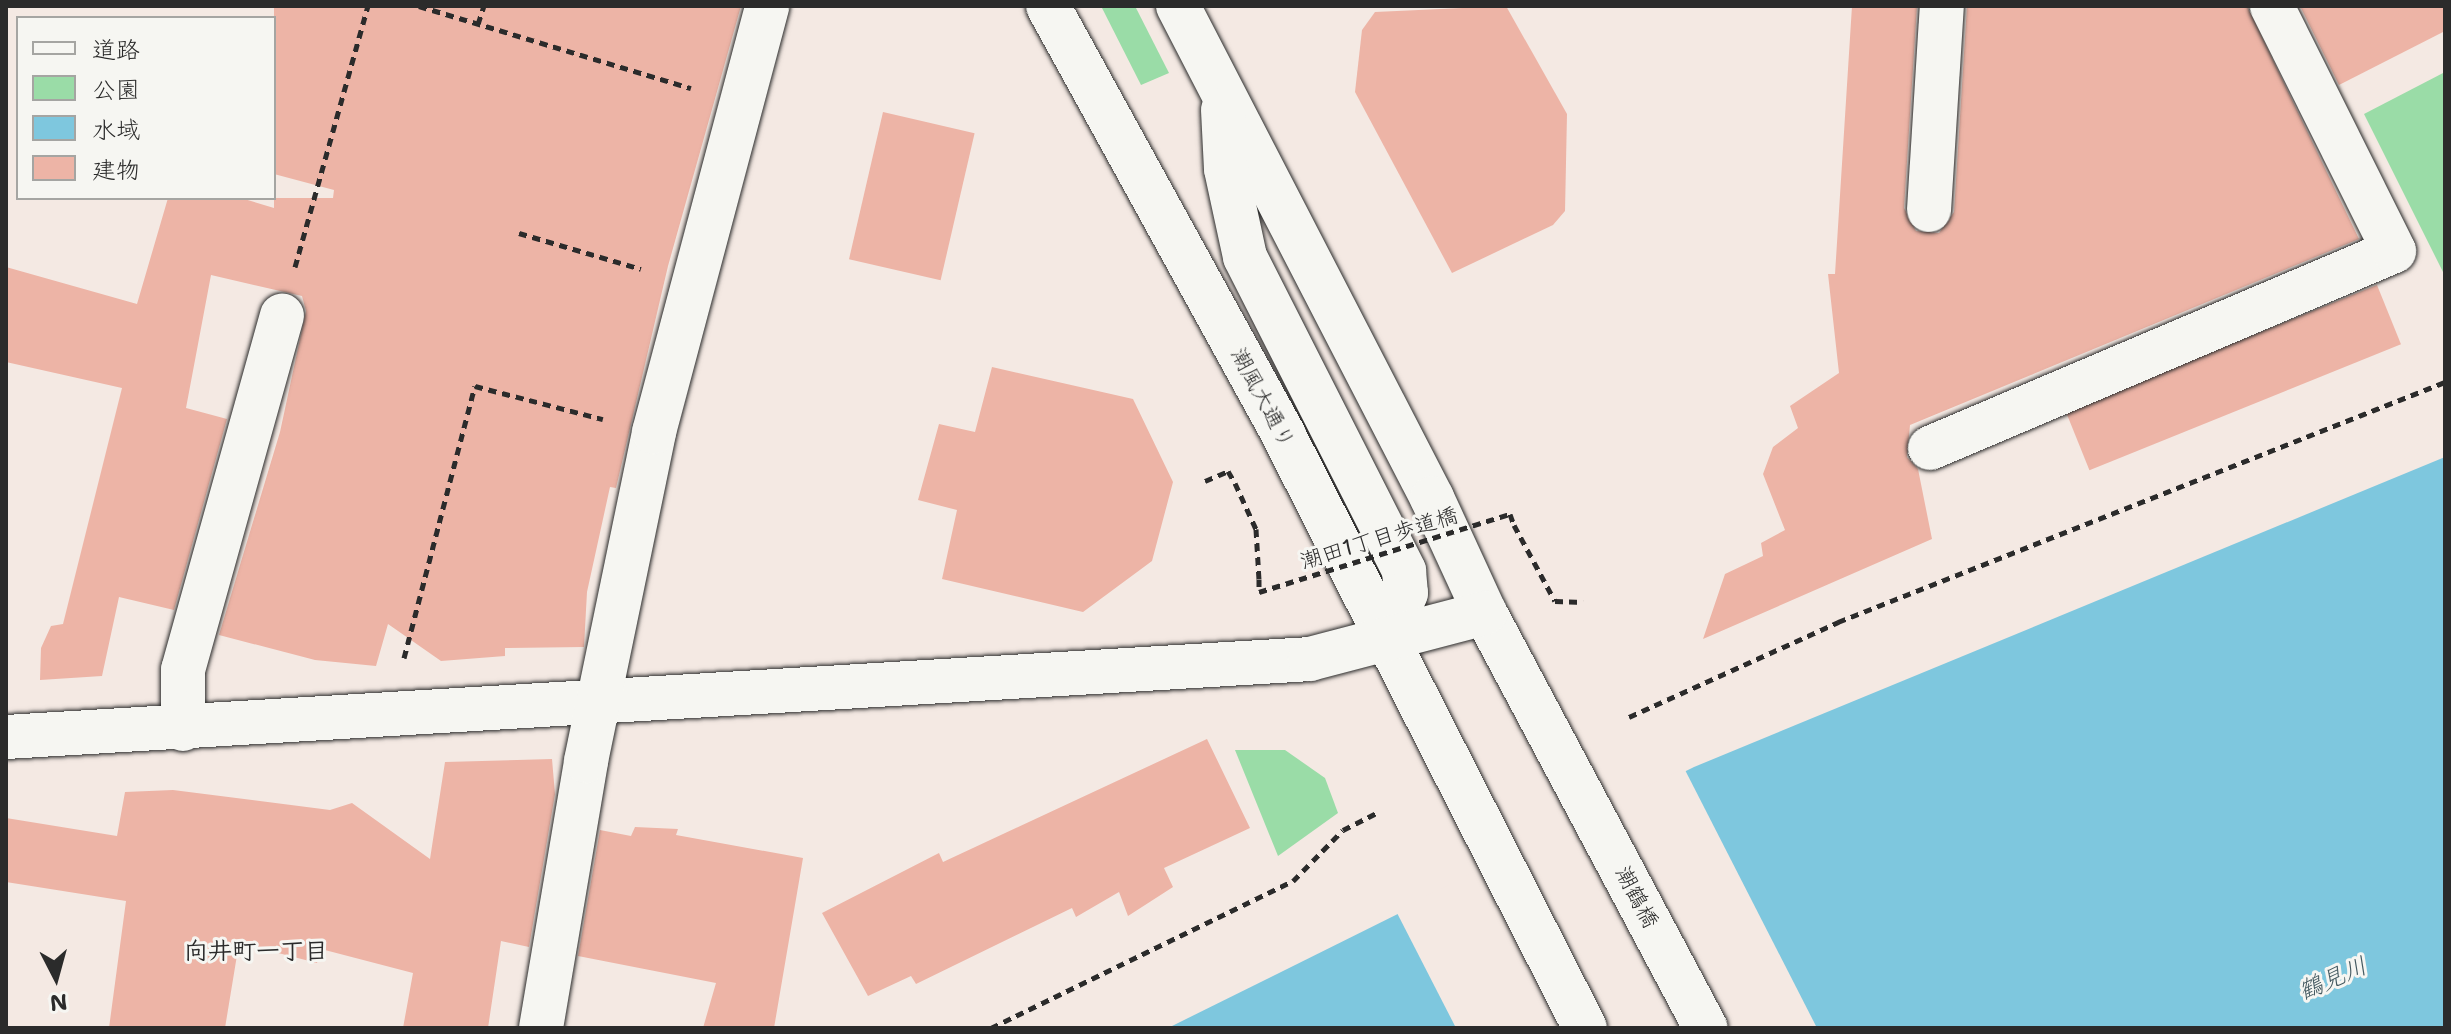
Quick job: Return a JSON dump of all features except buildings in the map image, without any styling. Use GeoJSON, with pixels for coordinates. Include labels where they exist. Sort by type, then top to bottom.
{"type":"FeatureCollection","features":[{"type":"Feature","properties":{"kind":"street"},"geometry":{"type":"LineString","coordinates":[[541,1028],[599,704],[654,432],[767,6]]}},
{"type":"Feature","properties":{"kind":"street","name":"潮風大通り"},"geometry":{"type":"LineString","coordinates":[[1048,6],[1284,436],[1585,1028]]}},
{"type":"Feature","properties":{"kind":"street"},"geometry":{"type":"LineString","coordinates":[[1929,210],[1942,6]]}},
{"type":"Feature","properties":{"kind":"street"},"geometry":{"type":"LineString","coordinates":[[1930,448],[2394,251],[2272,6]]}},
{"type":"Feature","properties":{"kind":"street"},"geometry":{"type":"LineString","coordinates":[[6,737],[183,729],[1310,659],[1485,613],[1432,498],[1222,95],[1188,8]]}},
{"type":"Feature","properties":{"kind":"street"},"geometry":{"type":"LineString","coordinates":[[1222,95],[1226,169],[1245,257],[1404,571],[1406,593],[1386,640]]}},
{"type":"Feature","properties":{"kind":"street"},"geometry":{"type":"LineString","coordinates":[[183,729],[183,670],[282,316]]}},
{"type":"Feature","properties":{"kind":"street","name":"潮鶴橋"},"geometry":{"type":"LineString","coordinates":[[1485,613],[1706,1028]]}},
{"type":"Feature","properties":{"kind":"path"},"geometry":{"type":"LineString","coordinates":[[282,316],[368,6]]}},
{"type":"Feature","properties":{"kind":"path"},"geometry":{"type":"LineString","coordinates":[[419,6],[742,104]]}},
{"type":"Feature","properties":{"kind":"path"},"geometry":{"type":"LineString","coordinates":[[478,24],[484,6]]}},
{"type":"Feature","properties":{"kind":"path"},"geometry":{"type":"LineString","coordinates":[[519,233],[692,284]]}},
{"type":"Feature","properties":{"kind":"path"},"geometry":{"type":"LineString","coordinates":[[1629,717],[1838,622],[2445,382]]}},
{"type":"Feature","properties":{"kind":"path"},"geometry":{"type":"LineString","coordinates":[[402,668],[475,386],[654,432]]}},
{"type":"Feature","properties":{"kind":"path","name":"潮田1丁目歩道橋"},"geometry":{"type":"LineString","coordinates":[[1205,481],[1228,471],[1235,483],[1256,529],[1259,592],[1510,514],[1555,601],[1583,602]]}},
{"type":"Feature","properties":{"kind":"path"},"geometry":{"type":"LineString","coordinates":[[991,1028],[1293,881],[1343,830],[1376,813]]}},
{"type":"Feature","properties":{"kind":"green space"},"geometry":{"type":"Polygon","coordinates":[[[1101,6],[1135,6],[1169,73],[1141,85],[1101,6]]]}},
{"type":"Feature","properties":{"kind":"green space"},"geometry":{"type":"Polygon","coordinates":[[[2445,72],[2445,276],[2364,114],[2445,72]]]}},
{"type":"Feature","properties":{"kind":"green space"},"geometry":{"type":"Polygon","coordinates":[[[1235,750],[1285,750],[1325,778],[1338,813],[1278,856],[1235,750]]]}},
{"type":"Feature","properties":{"kind":"water","name":"鶴見川"},"geometry":{"type":"Polygon","coordinates":[[[2445,457],[2445,1028],[1168,1028],[1694,767],[2445,457]]]}},
{"type":"Feature","properties":{"kind":"pier"},"geometry":{"type":"Polygon","coordinates":[[[1684,768],[1817,1028],[1456,1028],[1396,911],[1684,768]]]}},
{"type":"Feature","properties":{"kind":"district","name":"向井町一丁目"},"geometry":{"type":"Point","coordinates":[256,952]}}]}
